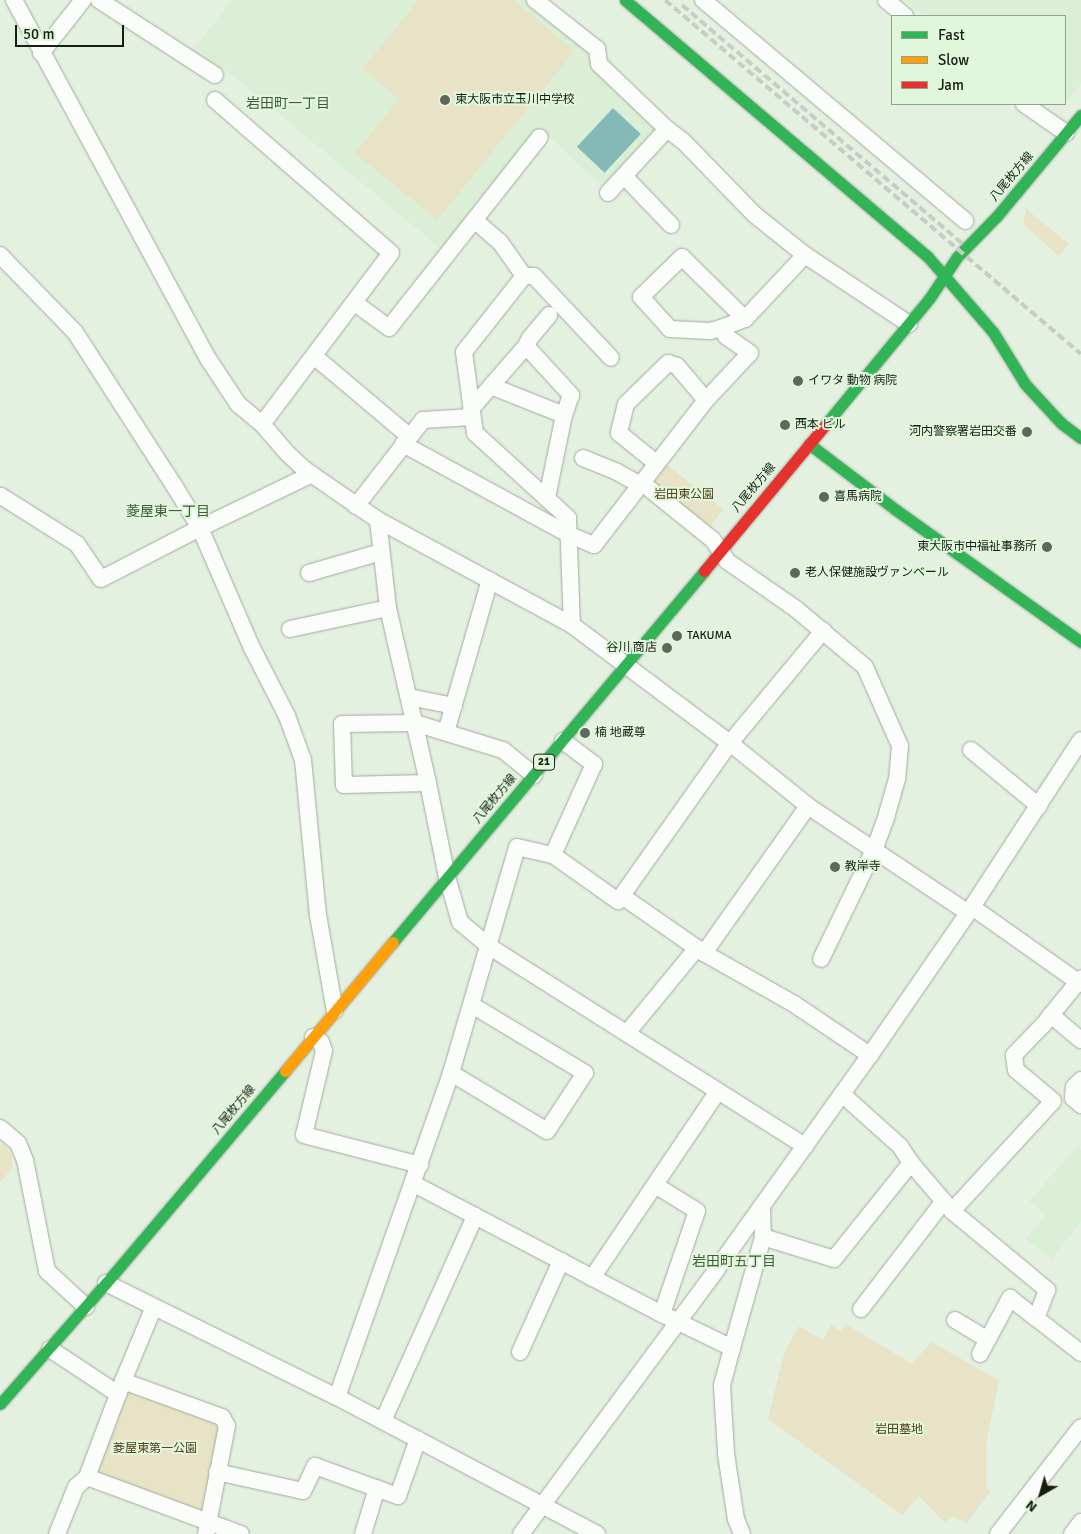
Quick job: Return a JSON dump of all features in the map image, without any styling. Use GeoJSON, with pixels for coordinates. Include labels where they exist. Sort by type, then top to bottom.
{"type":"FeatureCollection","features":[{"type":"Feature","properties":{"kind":"main road"},"geometry":{"type":"LineString","coordinates":[[626,0],[928,256],[993,332],[1025,384],[1061,423],[1081,438]]}},
{"type":"Feature","properties":{"kind":"main road","name":"八尾枚方線"},"geometry":{"type":"LineString","coordinates":[[0,1404],[86,1307],[626,666],[720,550],[909,324],[957,257],[997,216],[1076,123]]}},
{"type":"Feature","properties":{"kind":"main road"},"geometry":{"type":"LineString","coordinates":[[809,444],[904,516],[1081,642]]}},
{"type":"Feature","properties":{"kind":"street"},"geometry":{"type":"LineString","coordinates":[[14,0],[209,360],[238,404],[262,424],[287,453],[312,474],[378,520],[572,625],[730,742],[808,806],[1080,981],[1014,1055],[1016,1070],[1053,1101],[948,1206],[861,1308]]}},
{"type":"Feature","properties":{"kind":"street"},"geometry":{"type":"LineString","coordinates":[[42,53],[83,0]]}},
{"type":"Feature","properties":{"kind":"street"},"geometry":{"type":"LineString","coordinates":[[100,0],[214,75]]}},
{"type":"Feature","properties":{"kind":"street"},"geometry":{"type":"LineString","coordinates":[[535,0],[597,50],[599,64],[667,129],[683,141],[755,215],[805,255],[909,324]]}},
{"type":"Feature","properties":{"kind":"street"},"geometry":{"type":"LineString","coordinates":[[703,0],[965,221]]}},
{"type":"Feature","properties":{"kind":"street"},"geometry":{"type":"LineString","coordinates":[[886,0],[904,15]]}},
{"type":"Feature","properties":{"kind":"street"},"geometry":{"type":"LineString","coordinates":[[214,100],[391,253],[262,424]]}},
{"type":"Feature","properties":{"kind":"street"},"geometry":{"type":"LineString","coordinates":[[1027,105],[1076,123]]}},
{"type":"Feature","properties":{"kind":"street"},"geometry":{"type":"LineString","coordinates":[[608,192],[667,129]]}},
{"type":"Feature","properties":{"kind":"street"},"geometry":{"type":"LineString","coordinates":[[355,303],[390,328],[540,136]]}},
{"type":"Feature","properties":{"kind":"street"},"geometry":{"type":"LineString","coordinates":[[624,176],[671,225]]}},
{"type":"Feature","properties":{"kind":"street"},"geometry":{"type":"LineString","coordinates":[[479,224],[500,242],[524,276]]}},
{"type":"Feature","properties":{"kind":"street"},"geometry":{"type":"LineString","coordinates":[[0,255],[75,332],[200,528],[250,646],[287,716],[303,760],[318,915],[335,1011]]}},
{"type":"Feature","properties":{"kind":"street"},"geometry":{"type":"LineString","coordinates":[[745,320],[682,257],[641,297],[670,329],[710,331],[745,320],[805,255]]}},
{"type":"Feature","properties":{"kind":"street"},"geometry":{"type":"LineString","coordinates":[[524,276],[534,276],[611,358]]}},
{"type":"Feature","properties":{"kind":"street"},"geometry":{"type":"LineString","coordinates":[[524,276],[464,352],[472,413],[475,433],[568,518],[572,625]]}},
{"type":"Feature","properties":{"kind":"street"},"geometry":{"type":"LineString","coordinates":[[356,506],[423,420],[472,413],[491,386],[526,346],[530,338],[549,315]]}},
{"type":"Feature","properties":{"kind":"street"},"geometry":{"type":"LineString","coordinates":[[314,356],[406,440],[570,535],[594,546],[640,483],[706,400],[750,353],[726,336],[721,328]]}},
{"type":"Feature","properties":{"kind":"street"},"geometry":{"type":"LineString","coordinates":[[526,346],[571,395],[564,415],[547,498]]}},
{"type":"Feature","properties":{"kind":"street"},"geometry":{"type":"LineString","coordinates":[[656,463],[619,433],[626,404],[668,362],[677,366],[706,400]]}},
{"type":"Feature","properties":{"kind":"street"},"geometry":{"type":"LineString","coordinates":[[491,386],[564,415]]}},
{"type":"Feature","properties":{"kind":"street"},"geometry":{"type":"LineString","coordinates":[[583,458],[640,483],[713,540],[727,561],[796,609],[865,667],[900,746],[897,779],[887,815],[874,850],[821,959]]}},
{"type":"Feature","properties":{"kind":"street"},"geometry":{"type":"LineString","coordinates":[[0,497],[2,496],[76,544],[102,579],[200,528],[312,474]]}},
{"type":"Feature","properties":{"kind":"street"},"geometry":{"type":"LineString","coordinates":[[378,520],[388,608],[415,722],[447,877],[460,922],[490,947],[805,1146]]}},
{"type":"Feature","properties":{"kind":"street"},"geometry":{"type":"LineString","coordinates":[[309,573],[381,552]]}},
{"type":"Feature","properties":{"kind":"street"},"geometry":{"type":"LineString","coordinates":[[446,732],[490,580]]}},
{"type":"Feature","properties":{"kind":"street"},"geometry":{"type":"LineString","coordinates":[[290,628],[388,608]]}},
{"type":"Feature","properties":{"kind":"street"},"geometry":{"type":"LineString","coordinates":[[337,1397],[414,1184],[451,1073],[490,947],[517,847],[553,855],[618,901],[730,742],[823,631]]}},
{"type":"Feature","properties":{"kind":"street"},"geometry":{"type":"LineString","coordinates":[[409,697],[454,706]]}},
{"type":"Feature","properties":{"kind":"street"},"geometry":{"type":"LineString","coordinates":[[428,783],[344,785],[342,724],[415,722],[503,750],[534,774]]}},
{"type":"Feature","properties":{"kind":"street"},"geometry":{"type":"LineString","coordinates":[[521,1534],[870,1056],[970,910],[1081,740]]}},
{"type":"Feature","properties":{"kind":"street"},"geometry":{"type":"LineString","coordinates":[[553,855],[594,764],[563,741]]}},
{"type":"Feature","properties":{"kind":"street"},"geometry":{"type":"LineString","coordinates":[[971,750],[1039,806]]}},
{"type":"Feature","properties":{"kind":"street"},"geometry":{"type":"LineString","coordinates":[[627,1033],[700,950],[808,806]]}},
{"type":"Feature","properties":{"kind":"street"},"geometry":{"type":"LineString","coordinates":[[622,896],[700,950],[794,1004],[870,1056]]}},
{"type":"Feature","properties":{"kind":"street"},"geometry":{"type":"LineString","coordinates":[[451,1073],[548,1131],[585,1073],[472,1005]]}},
{"type":"Feature","properties":{"kind":"street"},"geometry":{"type":"LineString","coordinates":[[1051,1015],[1081,1040]]}},
{"type":"Feature","properties":{"kind":"street"},"geometry":{"type":"LineString","coordinates":[[313,1037],[321,1042],[324,1051],[304,1135],[420,1165]]}},
{"type":"Feature","properties":{"kind":"street"},"geometry":{"type":"LineString","coordinates":[[1081,1080],[1074,1087],[1073,1098],[1081,1105]]}},
{"type":"Feature","properties":{"kind":"street"},"geometry":{"type":"LineString","coordinates":[[592,1278],[718,1091]]}},
{"type":"Feature","properties":{"kind":"street"},"geometry":{"type":"LineString","coordinates":[[842,1094],[900,1146],[948,1206],[1047,1290],[1036,1318]]}},
{"type":"Feature","properties":{"kind":"street"},"geometry":{"type":"LineString","coordinates":[[1,1131],[18,1143],[25,1160],[47,1271],[86,1307]]}},
{"type":"Feature","properties":{"kind":"street"},"geometry":{"type":"LineString","coordinates":[[763,1236],[834,1259],[911,1162]]}},
{"type":"Feature","properties":{"kind":"street"},"geometry":{"type":"LineString","coordinates":[[414,1184],[676,1322],[732,1348]]}},
{"type":"Feature","properties":{"kind":"street"},"geometry":{"type":"LineString","coordinates":[[654,1185],[697,1211],[662,1314]]}},
{"type":"Feature","properties":{"kind":"street"},"geometry":{"type":"LineString","coordinates":[[742,1534],[736,1519],[726,1454],[722,1386],[763,1236],[762,1206]]}},
{"type":"Feature","properties":{"kind":"street"},"geometry":{"type":"LineString","coordinates":[[383,1421],[475,1216]]}},
{"type":"Feature","properties":{"kind":"street"},"geometry":{"type":"LineString","coordinates":[[520,1352],[561,1262]]}},
{"type":"Feature","properties":{"kind":"street"},"geometry":{"type":"LineString","coordinates":[[106,1283],[337,1397],[597,1534]]}},
{"type":"Feature","properties":{"kind":"street"},"geometry":{"type":"LineString","coordinates":[[955,1320],[983,1347],[1010,1298],[1081,1353]]}},
{"type":"Feature","properties":{"kind":"street"},"geometry":{"type":"LineString","coordinates":[[61,1533],[76,1487],[87,1476],[120,1388],[154,1307]]}},
{"type":"Feature","properties":{"kind":"street"},"geometry":{"type":"LineString","coordinates":[[50,1349],[120,1388],[222,1417],[227,1426],[208,1528]]}},
{"type":"Feature","properties":{"kind":"street"},"geometry":{"type":"LineString","coordinates":[[998,1534],[1081,1427]]}},
{"type":"Feature","properties":{"kind":"street"},"geometry":{"type":"LineString","coordinates":[[217,1472],[303,1491],[315,1466],[398,1496],[418,1439]]}},
{"type":"Feature","properties":{"kind":"street"},"geometry":{"type":"LineString","coordinates":[[87,1476],[208,1528],[241,1534]]}},
{"type":"Feature","properties":{"kind":"street"},"geometry":{"type":"LineString","coordinates":[[363,1534],[377,1488]]}},
{"type":"Feature","properties":{"kind":"street"},"geometry":{"type":"LineString","coordinates":[[1072,1534],[1081,1522]]}},
{"type":"Feature","properties":{"kind":"shaded area","name":"東大阪市立玉川中学校"},"geometry":{"type":"Polygon","coordinates":[[[232,0],[528,0],[593,51],[661,128],[606,190],[547,135],[543,127],[476,213],[468,215],[443,251],[229,72],[191,52],[232,0]]]}},
{"type":"Feature","properties":{"kind":"shaded area"},"geometry":{"type":"Polygon","coordinates":[[[904,0],[1081,0],[1081,84],[1066,102],[1066,15],[923,15],[904,0]]]}},
{"type":"Feature","properties":{"kind":"shaded area"},"geometry":{"type":"Polygon","coordinates":[[[1077,1147],[1081,1150],[1081,1222],[1052,1259],[1026,1239],[1045,1215],[1029,1201],[1077,1147]]]}},
{"type":"Feature","properties":{"kind":"green space"},"geometry":{"type":"Polygon","coordinates":[[[419,0],[513,0],[575,51],[437,220],[355,153],[399,99],[362,69],[419,0]]]}},
{"type":"Feature","properties":{"kind":"green space"},"geometry":{"type":"Polygon","coordinates":[[[1026,209],[1069,244],[1059,256],[1023,224],[1026,209]]]}},
{"type":"Feature","properties":{"kind":"green space","name":"岩田東公園"},"geometry":{"type":"Polygon","coordinates":[[[662,461],[723,509],[708,529],[647,481],[662,461]]]}},
{"type":"Feature","properties":{"kind":"green space"},"geometry":{"type":"Polygon","coordinates":[[[2,1143],[11,1153],[13,1167],[0,1183],[0,1146],[2,1143]]]}},
{"type":"Feature","properties":{"kind":"green space","name":"岩田墓地"},"geometry":{"type":"Polygon","coordinates":[[[846,1324],[912,1364],[931,1342],[999,1380],[986,1444],[986,1487],[991,1491],[967,1523],[954,1517],[944,1522],[919,1496],[902,1515],[768,1419],[784,1353],[799,1326],[823,1340],[831,1325],[841,1332],[846,1324]]]}},
{"type":"Feature","properties":{"kind":"green space","name":"菱屋東第一公園"},"geometry":{"type":"Polygon","coordinates":[[[132,1390],[217,1423],[220,1431],[203,1508],[189,1512],[102,1478],[95,1470],[123,1397],[132,1390]]]}},
{"type":"Feature","properties":{"kind":"water"},"geometry":{"type":"Polygon","coordinates":[[[613,108],[641,134],[605,173],[577,147],[613,108]]]}},
{"type":"Feature","properties":{"kind":"railway"},"geometry":{"type":"LineString","coordinates":[[665,0],[1081,354]]}},
{"type":"Feature","properties":{"kind":"railway"},"geometry":{"type":"LineString","coordinates":[[682,5],[964,245]]}},
{"type":"Feature","properties":{"kind":"traffic: fast"},"geometry":{"type":"LineString","coordinates":[[625,0],[928,257],[993,332],[1025,384],[1061,423],[1081,438]]}},
{"type":"Feature","properties":{"kind":"traffic: fast"},"geometry":{"type":"LineString","coordinates":[[825,425],[929,299],[957,257],[997,216],[1081,115]]}},
{"type":"Feature","properties":{"kind":"traffic: fast"},"geometry":{"type":"LineString","coordinates":[[809,444],[896,510],[1081,642]]}},
{"type":"Feature","properties":{"kind":"traffic: fast"},"geometry":{"type":"LineString","coordinates":[[393,942],[704,571]]}},
{"type":"Feature","properties":{"kind":"traffic: fast"},"geometry":{"type":"LineString","coordinates":[[0,1404],[106,1283],[285,1071]]}},
{"type":"Feature","properties":{"kind":"traffic: slow"},"geometry":{"type":"LineString","coordinates":[[285,1071],[393,942]]}},
{"type":"Feature","properties":{"kind":"traffic: jam"},"geometry":{"type":"LineString","coordinates":[[704,571],[825,425]]}},
{"type":"Feature","properties":{"kind":"place","name":"東大阪市立玉川中学校"},"geometry":{"type":"Point","coordinates":[445,100]}},
{"type":"Feature","properties":{"kind":"place","name":"イワタ 動物 病院"},"geometry":{"type":"Point","coordinates":[798,381]}},
{"type":"Feature","properties":{"kind":"place","name":"西本 ビル"},"geometry":{"type":"Point","coordinates":[785,425]}},
{"type":"Feature","properties":{"kind":"place","name":"河内警察署岩田交番"},"geometry":{"type":"Point","coordinates":[1027,432]}},
{"type":"Feature","properties":{"kind":"place","name":"喜馬病院"},"geometry":{"type":"Point","coordinates":[824,497]}},
{"type":"Feature","properties":{"kind":"place","name":"東大阪市中福祉事務所"},"geometry":{"type":"Point","coordinates":[1047,547]}},
{"type":"Feature","properties":{"kind":"place","name":"老人保健施設ヴァンベール"},"geometry":{"type":"Point","coordinates":[795,573]}},
{"type":"Feature","properties":{"kind":"place","name":"TAKUMA"},"geometry":{"type":"Point","coordinates":[677,636]}},
{"type":"Feature","properties":{"kind":"place","name":"谷川 商店"},"geometry":{"type":"Point","coordinates":[667,648]}},
{"type":"Feature","properties":{"kind":"place","name":"楠 地蔵尊"},"geometry":{"type":"Point","coordinates":[585,733]}},
{"type":"Feature","properties":{"kind":"place","name":"教岸寺"},"geometry":{"type":"Point","coordinates":[835,867]}},
{"type":"Feature","properties":{"kind":"district","name":"岩田町一丁目"},"geometry":{"type":"Point","coordinates":[288,104]}},
{"type":"Feature","properties":{"kind":"district","name":"菱屋東一丁目"},"geometry":{"type":"Point","coordinates":[168,512]}},
{"type":"Feature","properties":{"kind":"district","name":"岩田町五丁目"},"geometry":{"type":"Point","coordinates":[734,1262]}}]}
